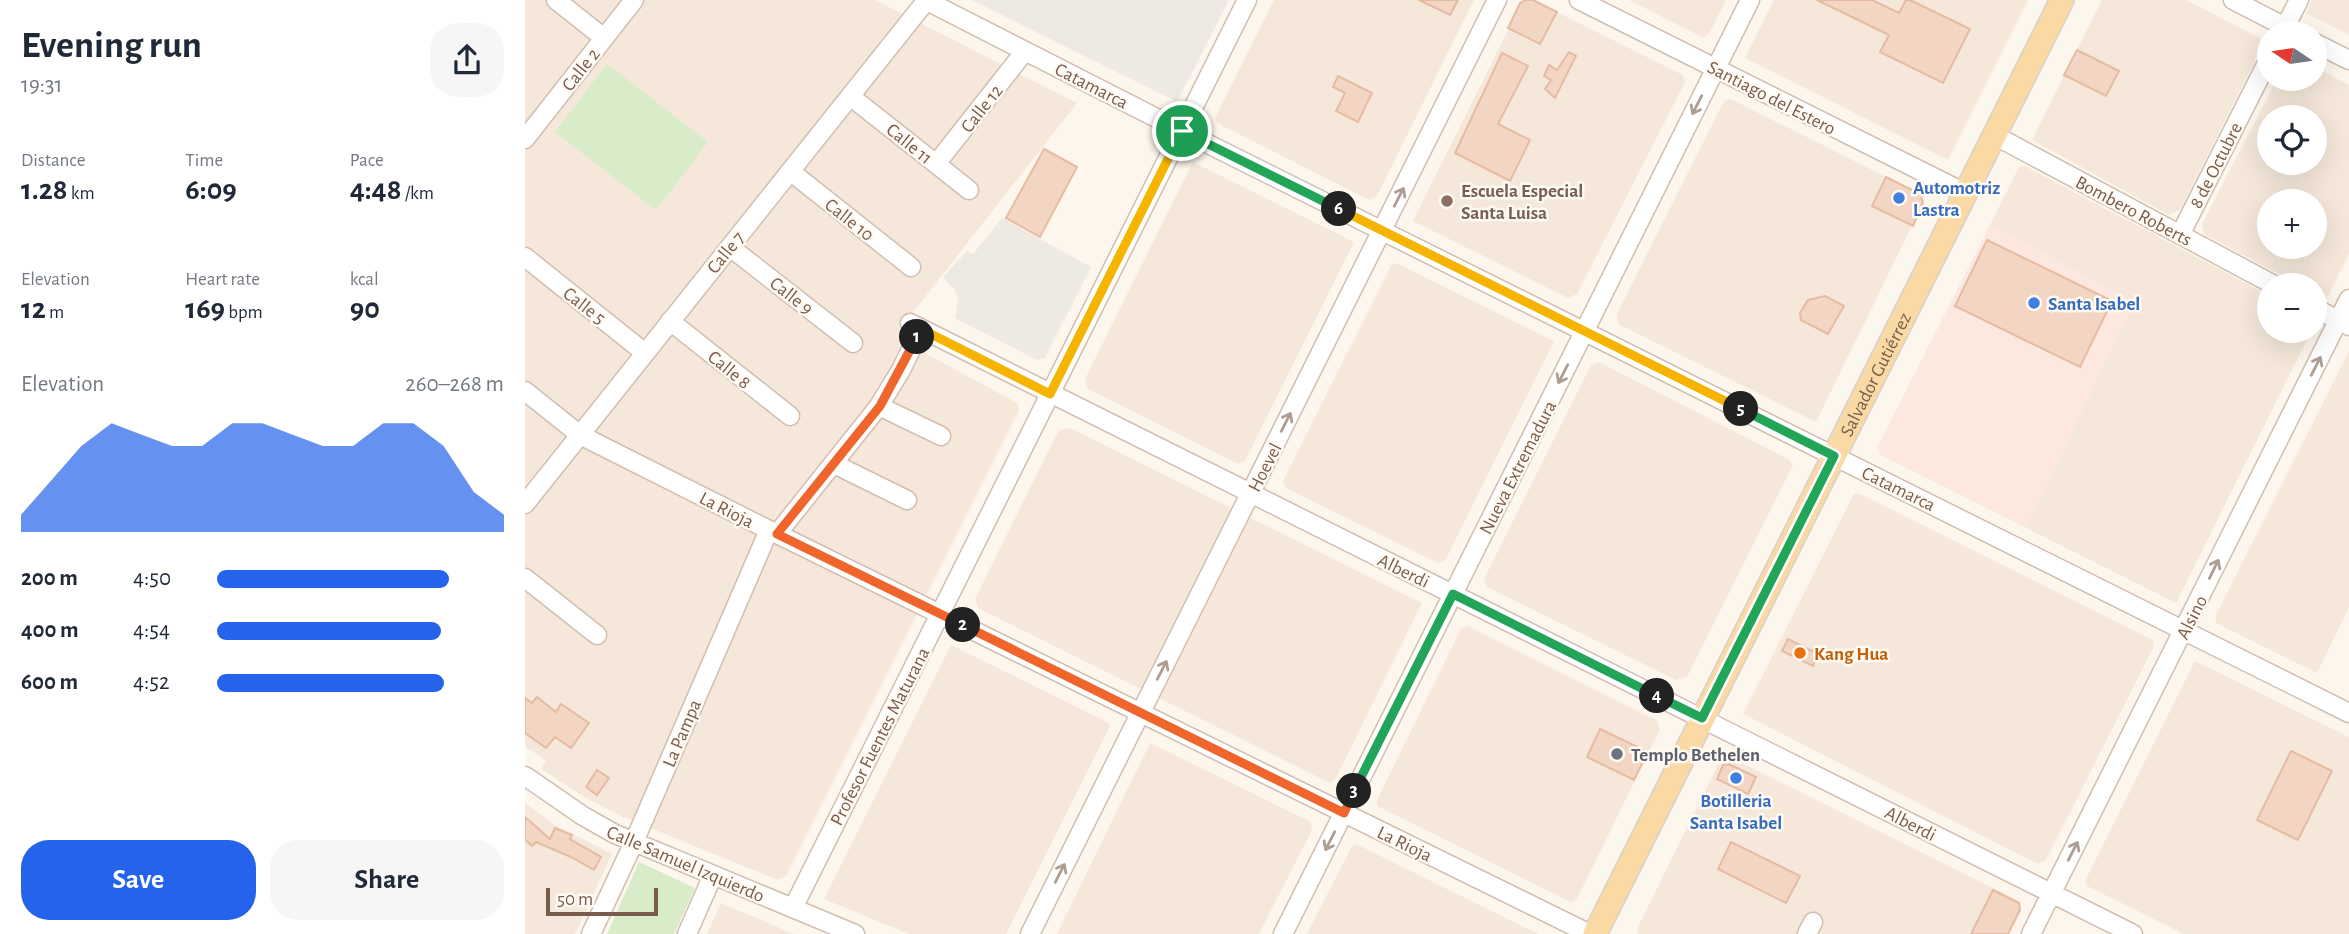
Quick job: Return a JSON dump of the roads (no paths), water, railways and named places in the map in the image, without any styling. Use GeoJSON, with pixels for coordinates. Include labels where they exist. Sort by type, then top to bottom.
{"type":"FeatureCollection","features":[{"type":"Feature","properties":{"kind":"main road","name":"Salvador Gutiérrez"},"geometry":{"type":"LineString","coordinates":[[1592,934],[2062,0]]}},
{"type":"Feature","properties":{"kind":"street"},"geometry":{"type":"LineString","coordinates":[[556,0],[604,38]]}},
{"type":"Feature","properties":{"kind":"street","name":"Calle 2"},"geometry":{"type":"LineString","coordinates":[[525,139],[634,0]]}},
{"type":"Feature","properties":{"kind":"street","name":"Catamarca"},"geometry":{"type":"LineString","coordinates":[[925,0],[1182,131],[2349,712]]}},
{"type":"Feature","properties":{"kind":"street","name":"Calle 7"},"geometry":{"type":"LineString","coordinates":[[525,504],[925,0]]}},
{"type":"Feature","properties":{"kind":"street","name":"Profesor Fuentes Maturana"},"geometry":{"type":"LineString","coordinates":[[793,908],[1247,0]]}},
{"type":"Feature","properties":{"kind":"street","name":"Hoevel"},"geometry":{"type":"LineString","coordinates":[[1030,934],[1497,0]]}},
{"type":"Feature","properties":{"kind":"street","name":"Santiago del Estero"},"geometry":{"type":"LineString","coordinates":[[1579,0],[1965,193]]}},
{"type":"Feature","properties":{"kind":"street","name":"Nueva Extremadura"},"geometry":{"type":"LineString","coordinates":[[1283,934],[1750,0]]}},
{"type":"Feature","properties":{"kind":"street"},"geometry":{"type":"LineString","coordinates":[[2234,0],[2271,21]]}},
{"type":"Feature","properties":{"kind":"street"},"geometry":{"type":"LineString","coordinates":[[2292,21],[2299,0]]}},
{"type":"Feature","properties":{"kind":"street"},"geometry":{"type":"LineString","coordinates":[[2327,49],[2349,60]]}},
{"type":"Feature","properties":{"kind":"street","name":"Calle 12"},"geometry":{"type":"LineString","coordinates":[[936,164],[1025,51]]}},
{"type":"Feature","properties":{"kind":"street","name":"8 de Octubre"},"geometry":{"type":"LineString","coordinates":[[2180,235],[2257,83]]}},
{"type":"Feature","properties":{"kind":"street","name":"Calle 11"},"geometry":{"type":"LineString","coordinates":[[850,96],[969,190]]}},
{"type":"Feature","properties":{"kind":"street","name":"Bombero Roberts"},"geometry":{"type":"LineString","coordinates":[[1994,135],[2257,276]]}},
{"type":"Feature","properties":{"kind":"street","name":"Calle 10"},"geometry":{"type":"LineString","coordinates":[[790,171],[911,267]]}},
{"type":"Feature","properties":{"kind":"street","name":"Calle 9"},"geometry":{"type":"LineString","coordinates":[[730,247],[853,343]]}},
{"type":"Feature","properties":{"kind":"street","name":"Calle 5"},"geometry":{"type":"LineString","coordinates":[[525,257],[645,353]]}},
{"type":"Feature","properties":{"kind":"street","name":"Alsino"},"geometry":{"type":"LineString","coordinates":[[2031,934],[2184,630],[2344,323],[2349,299]]}},
{"type":"Feature","properties":{"kind":"street"},"geometry":{"type":"LineString","coordinates":[[2327,314],[2344,323]]}},
{"type":"Feature","properties":{"kind":"street","name":"Calle 8"},"geometry":{"type":"LineString","coordinates":[[670,321],[790,416]]}},
{"type":"Feature","properties":{"kind":"street","name":"Alberdi"},"geometry":{"type":"LineString","coordinates":[[915,326],[2133,934]]}},
{"type":"Feature","properties":{"kind":"street","name":"La Pampa"},"geometry":{"type":"LineString","coordinates":[[591,934],[773,532],[834,464],[880,406],[901,370],[915,326]]}},
{"type":"Feature","properties":{"kind":"street","name":"La Rioja"},"geometry":{"type":"LineString","coordinates":[[525,391],[580,435],[1592,934]]}},
{"type":"Feature","properties":{"kind":"street"},"geometry":{"type":"LineString","coordinates":[[880,406],[940,436]]}},
{"type":"Feature","properties":{"kind":"street"},"geometry":{"type":"LineString","coordinates":[[834,464],[907,500]]}},
{"type":"Feature","properties":{"kind":"street"},"geometry":{"type":"LineString","coordinates":[[525,578],[597,635]]}},
{"type":"Feature","properties":{"kind":"street","name":"Calle Samuel Izquierdo"},"geometry":{"type":"LineString","coordinates":[[525,776],[583,816],[634,842],[855,934]]}},
{"type":"Feature","properties":{"kind":"street"},"geometry":{"type":"LineString","coordinates":[[687,934],[713,875]]}},
{"type":"Feature","properties":{"kind":"place","name":"Automotriz Lastra"},"geometry":{"type":"Point","coordinates":[1899,198]}},
{"type":"Feature","properties":{"kind":"place","name":"Escuela Especial Santa Luisa"},"geometry":{"type":"Point","coordinates":[1447,201]}},
{"type":"Feature","properties":{"kind":"place","name":"Santa Isabel"},"geometry":{"type":"Point","coordinates":[2034,303]}},
{"type":"Feature","properties":{"kind":"place","name":"Kang Hua"},"geometry":{"type":"Point","coordinates":[1800,653]}},
{"type":"Feature","properties":{"kind":"place","name":"Templo Bethelen"},"geometry":{"type":"Point","coordinates":[1617,754]}},
{"type":"Feature","properties":{"kind":"place","name":"Botilleria Santa Isabel"},"geometry":{"type":"Point","coordinates":[1736,778]}}]}
